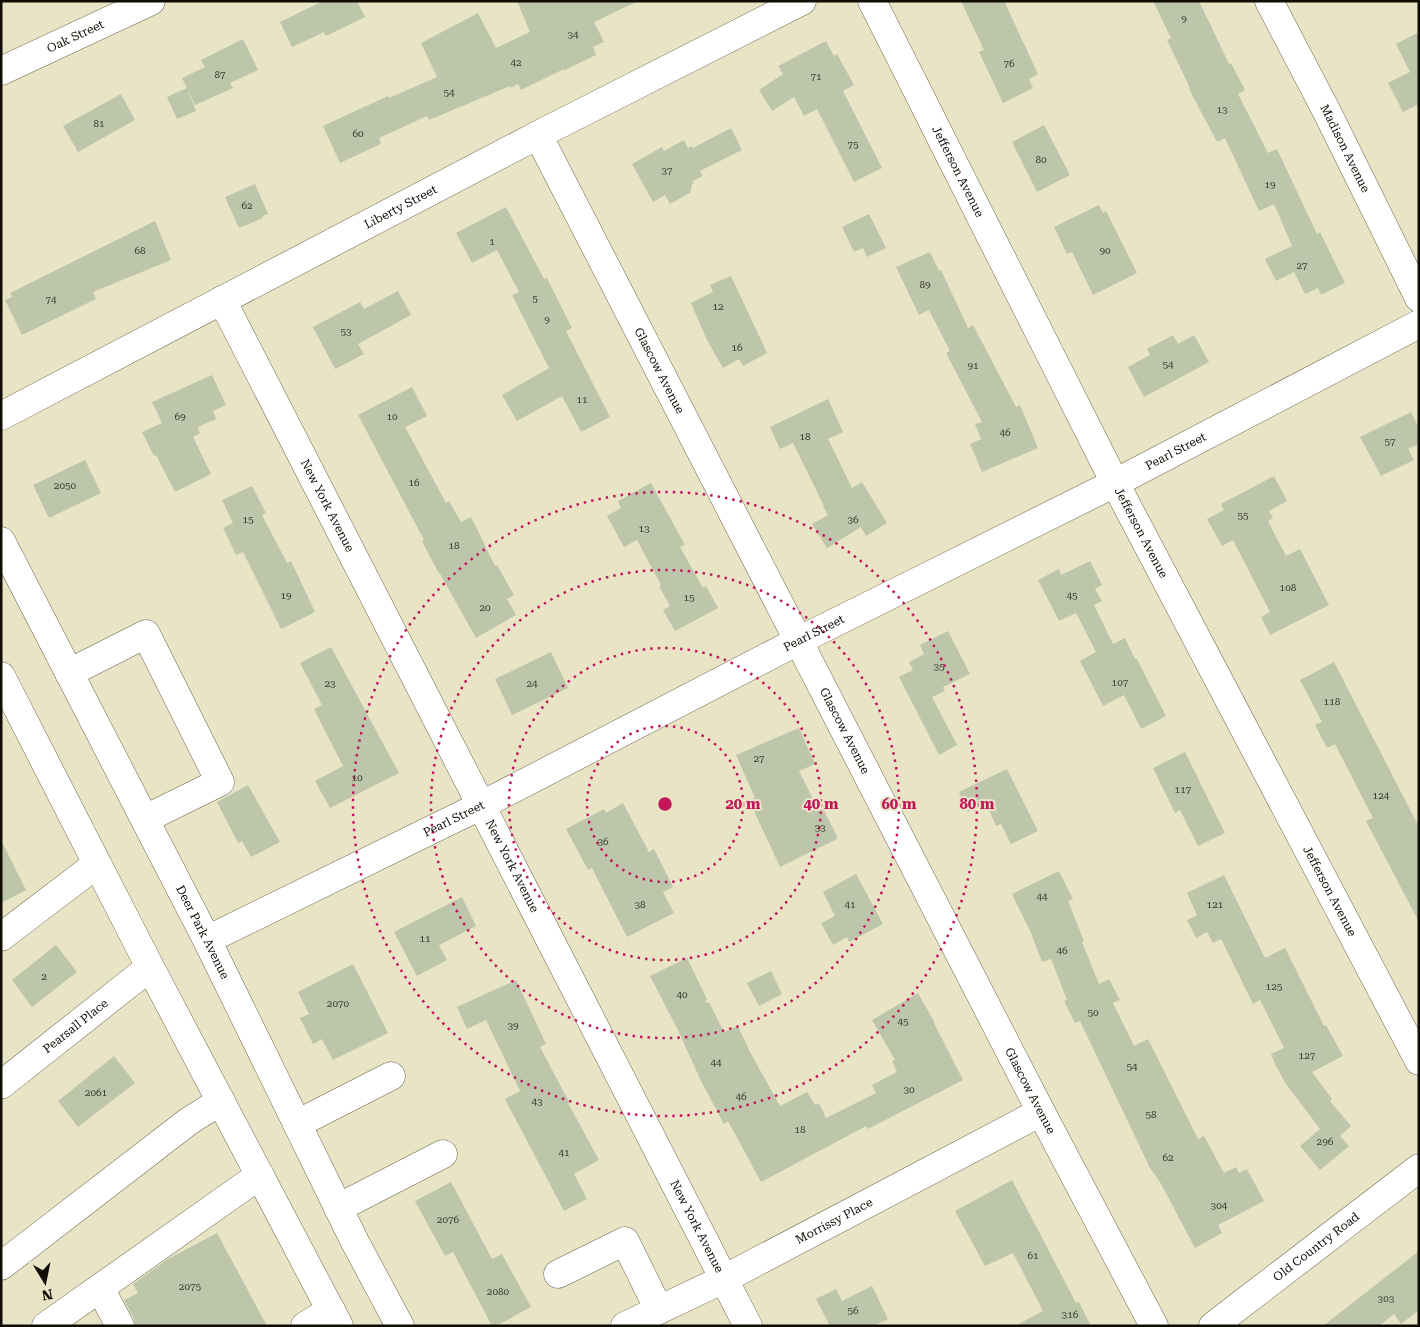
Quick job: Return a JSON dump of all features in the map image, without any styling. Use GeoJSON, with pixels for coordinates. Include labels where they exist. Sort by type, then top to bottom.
{"type":"FeatureCollection","features":[{"type":"Feature","properties":{"kind":"street","name":"Oak Street"},"geometry":{"type":"LineString","coordinates":[[1,71],[151,1]]}},
{"type":"Feature","properties":{"kind":"street","name":"Liberty Street"},"geometry":{"type":"LineString","coordinates":[[1,416],[538,135],[802,1]]}},
{"type":"Feature","properties":{"kind":"street","name":"Jefferson Avenue"},"geometry":{"type":"LineString","coordinates":[[872,1],[1115,482],[1419,1061]]}},
{"type":"Feature","properties":{"kind":"street","name":"Madison Avenue"},"geometry":{"type":"LineString","coordinates":[[1269,1],[1327,112],[1419,298]]}},
{"type":"Feature","properties":{"kind":"street","name":"Glascow Avenue"},"geometry":{"type":"LineString","coordinates":[[538,135],[1041,1112],[1154,1326]]}},
{"type":"Feature","properties":{"kind":"street","name":"New York Avenue"},"geometry":{"type":"LineString","coordinates":[[222,300],[748,1326]]}},
{"type":"Feature","properties":{"kind":"street","name":"Pearl Street"},"geometry":{"type":"LineString","coordinates":[[208,940],[480,806],[798,641],[1115,482],[1419,324]]}},
{"type":"Feature","properties":{"kind":"street","name":"Deer Park Avenue"},"geometry":{"type":"LineString","coordinates":[[1,541],[208,940],[338,1208],[400,1326]]}},
{"type":"Feature","properties":{"kind":"street"},"geometry":{"type":"LineString","coordinates":[[69,672],[146,634],[220,782],[145,819]]}},
{"type":"Feature","properties":{"kind":"street"},"geometry":{"type":"LineString","coordinates":[[1,676],[150,967],[335,1318],[305,1326]]}},
{"type":"Feature","properties":{"kind":"street"},"geometry":{"type":"LineString","coordinates":[[1,937],[97,864]]}},
{"type":"Feature","properties":{"kind":"street","name":"Pearsall Place"},"geometry":{"type":"LineString","coordinates":[[1,1085],[150,967]]}},
{"type":"Feature","properties":{"kind":"street"},"geometry":{"type":"LineString","coordinates":[[297,1124],[391,1076]]}},
{"type":"Feature","properties":{"kind":"street"},"geometry":{"type":"LineString","coordinates":[[1,1266],[189,1121],[221,1101]]}},
{"type":"Feature","properties":{"kind":"street","name":"Morrissy Place"},"geometry":{"type":"LineString","coordinates":[[625,1326],[724,1279],[1041,1112]]}},
{"type":"Feature","properties":{"kind":"street"},"geometry":{"type":"LineString","coordinates":[[338,1208],[443,1154]]}},
{"type":"Feature","properties":{"kind":"street","name":"Old Country Road"},"geometry":{"type":"LineString","coordinates":[[1213,1326],[1419,1168]]}},
{"type":"Feature","properties":{"kind":"street"},"geometry":{"type":"LineString","coordinates":[[46,1326],[260,1176]]}},
{"type":"Feature","properties":{"kind":"street"},"geometry":{"type":"LineString","coordinates":[[558,1274],[625,1240],[659,1310]]}},
{"type":"Feature","properties":{"kind":"street"},"geometry":{"type":"LineString","coordinates":[[100,1288],[120,1326]]}},
{"type":"Feature","properties":{"kind":"building"},"geometry":{"type":"Polygon","coordinates":[[[323,1],[357,1],[365,17],[326,36],[324,32],[292,47],[280,22],[323,1]]]}},
{"type":"Feature","properties":{"kind":"building"},"geometry":{"type":"Polygon","coordinates":[[[517,1],[638,1],[594,22],[604,42],[593,47],[596,55],[521,90],[518,84],[511,88],[510,86],[429,120],[427,116],[379,138],[381,144],[340,163],[323,126],[388,96],[389,98],[437,77],[421,43],[478,13],[496,48],[530,32],[517,1]]]}},
{"type":"Feature","properties":{"kind":"building"},"geometry":{"type":"Polygon","coordinates":[[[961,1],[1004,1],[1038,74],[1029,79],[1033,88],[1003,103],[979,52],[984,50],[961,1]]]}},
{"type":"Feature","properties":{"kind":"building"},"geometry":{"type":"Polygon","coordinates":[[[1153,1],[1199,1],[1229,64],[1231,63],[1245,90],[1238,94],[1268,153],[1277,149],[1317,234],[1320,232],[1345,283],[1321,295],[1318,288],[1305,294],[1294,272],[1276,281],[1265,259],[1292,246],[1274,204],[1259,211],[1225,138],[1217,142],[1189,89],[1167,40],[1171,38],[1153,1]]]}},
{"type":"Feature","properties":{"kind":"building"},"geometry":{"type":"Polygon","coordinates":[[[1419,32],[1419,104],[1403,112],[1388,83],[1410,72],[1396,44],[1419,32]]]}},
{"type":"Feature","properties":{"kind":"building"},"geometry":{"type":"Polygon","coordinates":[[[243,39],[258,70],[230,83],[233,88],[195,105],[182,78],[205,67],[201,60],[243,39]]]}},
{"type":"Feature","properties":{"kind":"building"},"geometry":{"type":"Polygon","coordinates":[[[826,41],[834,56],[837,54],[854,85],[843,91],[882,168],[854,182],[817,109],[804,116],[794,97],[772,111],[759,90],[783,74],[778,66],[826,41]]]}},
{"type":"Feature","properties":{"kind":"building"},"geometry":{"type":"Polygon","coordinates":[[[187,88],[196,111],[177,119],[167,97],[187,88]]]}},
{"type":"Feature","properties":{"kind":"building"},"geometry":{"type":"Polygon","coordinates":[[[121,94],[135,120],[78,152],[63,126],[121,94]]]}},
{"type":"Feature","properties":{"kind":"building"},"geometry":{"type":"Polygon","coordinates":[[[1044,125],[1070,175],[1037,192],[1012,142],[1044,125]]]}},
{"type":"Feature","properties":{"kind":"building"},"geometry":{"type":"Polygon","coordinates":[[[731,128],[742,150],[700,171],[703,176],[693,181],[690,193],[670,204],[665,195],[653,202],[632,164],[662,147],[664,151],[684,140],[688,148],[692,146],[693,148],[731,128]]]}},
{"type":"Feature","properties":{"kind":"building"},"geometry":{"type":"Polygon","coordinates":[[[255,184],[268,214],[239,228],[225,197],[255,184]]]}},
{"type":"Feature","properties":{"kind":"building"},"geometry":{"type":"Polygon","coordinates":[[[1099,205],[1103,213],[1106,211],[1137,273],[1093,295],[1072,252],[1067,254],[1054,227],[1099,205]]]}},
{"type":"Feature","properties":{"kind":"building"},"geometry":{"type":"Polygon","coordinates":[[[506,207],[544,279],[547,278],[572,328],[566,331],[610,417],[581,432],[562,396],[517,421],[502,395],[549,368],[512,295],[519,292],[497,250],[472,263],[456,233],[506,207]]]}},
{"type":"Feature","properties":{"kind":"building"},"geometry":{"type":"Polygon","coordinates":[[[869,214],[886,248],[867,257],[863,248],[854,252],[842,227],[869,214]]]}},
{"type":"Feature","properties":{"kind":"building"},"geometry":{"type":"Polygon","coordinates":[[[155,221],[171,260],[93,292],[96,299],[22,335],[5,300],[12,297],[10,293],[155,221]]]}},
{"type":"Feature","properties":{"kind":"building"},"geometry":{"type":"Polygon","coordinates":[[[930,252],[939,271],[941,270],[968,328],[973,325],[1016,407],[1020,405],[1038,448],[982,472],[970,444],[981,439],[975,424],[982,422],[946,353],[950,351],[929,310],[919,315],[896,267],[930,252]]]}},
{"type":"Feature","properties":{"kind":"building"},"geometry":{"type":"Polygon","coordinates":[[[731,276],[767,353],[743,366],[739,359],[723,368],[707,340],[691,303],[713,292],[710,285],[731,276]]]}},
{"type":"Feature","properties":{"kind":"building"},"geometry":{"type":"Polygon","coordinates":[[[398,291],[411,315],[358,344],[364,354],[335,369],[313,327],[360,302],[364,309],[398,291]]]}},
{"type":"Feature","properties":{"kind":"building"},"geometry":{"type":"Polygon","coordinates":[[[1173,335],[1178,344],[1194,335],[1209,362],[1144,397],[1128,367],[1150,355],[1147,349],[1173,335]]]}},
{"type":"Feature","properties":{"kind":"building"},"geometry":{"type":"Polygon","coordinates":[[[212,375],[226,405],[213,411],[216,419],[198,427],[200,433],[193,437],[211,474],[175,492],[142,432],[162,423],[152,402],[212,375]]]}},
{"type":"Feature","properties":{"kind":"building"},"geometry":{"type":"Polygon","coordinates":[[[412,387],[427,416],[405,427],[446,503],[449,501],[461,522],[471,517],[495,566],[497,565],[514,595],[507,599],[516,615],[476,638],[438,572],[422,541],[424,540],[358,415],[412,387]]]}},
{"type":"Feature","properties":{"kind":"building"},"geometry":{"type":"Polygon","coordinates":[[[828,399],[843,432],[828,439],[852,488],[862,482],[887,523],[866,536],[861,527],[827,548],[812,524],[828,515],[824,506],[793,443],[780,449],[770,427],[828,399]]]}},
{"type":"Feature","properties":{"kind":"building"},"geometry":{"type":"Polygon","coordinates":[[[1411,412],[1419,428],[1419,444],[1408,449],[1414,460],[1381,476],[1360,437],[1411,412]]]}},
{"type":"Feature","properties":{"kind":"building"},"geometry":{"type":"Polygon","coordinates":[[[85,460],[101,493],[49,518],[33,485],[85,460]]]}},
{"type":"Feature","properties":{"kind":"building"},"geometry":{"type":"Polygon","coordinates":[[[1274,476],[1287,501],[1269,511],[1273,518],[1268,521],[1286,556],[1300,549],[1329,605],[1270,635],[1261,617],[1270,612],[1233,540],[1222,546],[1207,519],[1224,510],[1221,504],[1274,476]]]}},
{"type":"Feature","properties":{"kind":"building"},"geometry":{"type":"Polygon","coordinates":[[[651,483],[685,545],[680,547],[703,588],[706,586],[718,608],[675,631],[663,610],[670,606],[637,540],[624,547],[607,516],[621,508],[618,501],[651,483]]]}},
{"type":"Feature","properties":{"kind":"building"},"geometry":{"type":"Polygon","coordinates":[[[252,486],[266,513],[262,515],[287,563],[291,561],[315,612],[281,629],[243,552],[236,555],[223,528],[233,523],[222,500],[252,486]]]}},
{"type":"Feature","properties":{"kind":"building"},"geometry":{"type":"Polygon","coordinates":[[[1090,561],[1102,585],[1095,589],[1102,601],[1094,605],[1113,644],[1125,638],[1166,716],[1141,729],[1124,695],[1103,706],[1080,661],[1096,652],[1076,613],[1059,621],[1038,580],[1059,569],[1061,575],[1090,561]]]}},
{"type":"Feature","properties":{"kind":"building"},"geometry":{"type":"Polygon","coordinates":[[[948,631],[970,674],[943,687],[945,691],[932,697],[957,745],[939,755],[899,677],[913,670],[909,662],[924,654],[920,645],[948,631]]]}},
{"type":"Feature","properties":{"kind":"building"},"geometry":{"type":"Polygon","coordinates":[[[331,647],[399,773],[330,808],[315,781],[343,766],[314,709],[322,705],[300,663],[331,647]]]}},
{"type":"Feature","properties":{"kind":"building"},"geometry":{"type":"Polygon","coordinates":[[[551,652],[568,688],[512,715],[495,679],[551,652]]]}},
{"type":"Feature","properties":{"kind":"building"},"geometry":{"type":"Polygon","coordinates":[[[1334,662],[1419,827],[1419,922],[1366,821],[1373,818],[1335,744],[1327,748],[1315,725],[1322,722],[1300,680],[1334,662]]]}},
{"type":"Feature","properties":{"kind":"building"},"geometry":{"type":"Polygon","coordinates":[[[799,728],[815,764],[799,771],[819,811],[823,809],[837,839],[780,867],[749,800],[755,798],[736,755],[799,728]]]}},
{"type":"Feature","properties":{"kind":"building"},"geometry":{"type":"Polygon","coordinates":[[[1185,752],[1225,833],[1198,846],[1180,810],[1175,813],[1153,768],[1185,752]]]}},
{"type":"Feature","properties":{"kind":"building"},"geometry":{"type":"Polygon","coordinates":[[[1007,769],[1038,831],[1011,844],[1001,824],[996,826],[986,803],[968,812],[959,792],[1007,769]]]}},
{"type":"Feature","properties":{"kind":"building"},"geometry":{"type":"Polygon","coordinates":[[[248,785],[280,842],[251,857],[242,841],[238,843],[217,802],[248,785]]]}},
{"type":"Feature","properties":{"kind":"building"},"geometry":{"type":"Polygon","coordinates":[[[623,803],[649,852],[654,849],[673,887],[663,892],[674,913],[627,937],[592,868],[588,870],[566,829],[604,809],[606,813],[623,803]]]}},
{"type":"Feature","properties":{"kind":"building"},"geometry":{"type":"Polygon","coordinates":[[[1,840],[26,890],[1,903],[1,840]]]}},
{"type":"Feature","properties":{"kind":"building"},"geometry":{"type":"Polygon","coordinates":[[[1059,871],[1073,899],[1068,901],[1099,984],[1109,979],[1120,1000],[1113,1003],[1134,1046],[1148,1039],[1198,1139],[1204,1136],[1224,1173],[1236,1167],[1239,1173],[1247,1169],[1264,1201],[1218,1225],[1222,1233],[1195,1248],[1160,1182],[1150,1168],[1080,1021],[1075,1023],[1064,1001],[1067,1000],[1051,959],[1042,962],[1031,933],[1012,894],[1059,871]]]}},
{"type":"Feature","properties":{"kind":"building"},"geometry":{"type":"Polygon","coordinates":[[[856,874],[883,924],[849,942],[847,937],[833,945],[821,923],[835,916],[823,892],[856,874]]]}},
{"type":"Feature","properties":{"kind":"building"},"geometry":{"type":"Polygon","coordinates":[[[1224,875],[1265,958],[1285,948],[1324,1026],[1326,1025],[1343,1056],[1312,1072],[1332,1099],[1330,1101],[1351,1126],[1340,1136],[1349,1146],[1320,1170],[1300,1146],[1320,1129],[1286,1084],[1276,1066],[1271,1054],[1284,1048],[1260,1000],[1253,1004],[1221,939],[1213,943],[1207,932],[1196,938],[1187,920],[1197,915],[1187,893],[1224,875]]]}},
{"type":"Feature","properties":{"kind":"building"},"geometry":{"type":"Polygon","coordinates":[[[462,897],[476,926],[439,945],[447,960],[417,976],[394,932],[462,897]]]}},
{"type":"Feature","properties":{"kind":"building"},"geometry":{"type":"Polygon","coordinates":[[[56,945],[77,972],[32,1007],[12,980],[56,945]]]}},
{"type":"Feature","properties":{"kind":"building"},"geometry":{"type":"Polygon","coordinates":[[[687,958],[707,999],[705,1003],[709,1002],[724,1032],[738,1026],[780,1106],[807,1092],[815,1105],[819,1103],[826,1118],[876,1093],[872,1085],[897,1072],[892,1061],[895,1060],[872,1020],[918,993],[963,1080],[868,1129],[866,1126],[761,1182],[728,1121],[724,1124],[650,976],[687,958]]]}},
{"type":"Feature","properties":{"kind":"building"},"geometry":{"type":"Polygon","coordinates":[[[353,964],[388,1033],[333,1060],[322,1039],[313,1044],[300,1018],[309,1014],[298,992],[353,964]]]}},
{"type":"Feature","properties":{"kind":"building"},"geometry":{"type":"Polygon","coordinates":[[[771,971],[782,994],[759,1006],[747,983],[771,971]]]}},
{"type":"Feature","properties":{"kind":"building"},"geometry":{"type":"Polygon","coordinates":[[[516,980],[546,1044],[540,1047],[599,1160],[574,1174],[587,1199],[564,1211],[505,1099],[520,1091],[486,1020],[467,1029],[457,1007],[516,980]]]}},
{"type":"Feature","properties":{"kind":"building"},"geometry":{"type":"Polygon","coordinates":[[[114,1056],[135,1083],[78,1127],[58,1101],[114,1056]]]}},
{"type":"Feature","properties":{"kind":"building"},"geometry":{"type":"Polygon","coordinates":[[[1012,1180],[1076,1303],[1079,1302],[1091,1326],[1015,1326],[1043,1311],[1013,1253],[985,1266],[955,1211],[1012,1180]]]}},
{"type":"Feature","properties":{"kind":"building"},"geometry":{"type":"Polygon","coordinates":[[[451,1182],[492,1259],[502,1254],[531,1307],[496,1326],[492,1326],[453,1252],[445,1256],[415,1201],[451,1182]]]}},
{"type":"Feature","properties":{"kind":"building"},"geometry":{"type":"Polygon","coordinates":[[[217,1233],[267,1326],[135,1326],[134,1319],[124,1300],[138,1293],[133,1284],[168,1259],[217,1233]]]}},
{"type":"Feature","properties":{"kind":"building"},"geometry":{"type":"Polygon","coordinates":[[[1419,1251],[1419,1310],[1401,1324],[1394,1314],[1379,1326],[1323,1326],[1419,1251]]]}},
{"type":"Feature","properties":{"kind":"building"},"geometry":{"type":"Polygon","coordinates":[[[872,1286],[888,1319],[873,1326],[830,1326],[816,1299],[836,1289],[842,1301],[872,1286]]]}}]}
